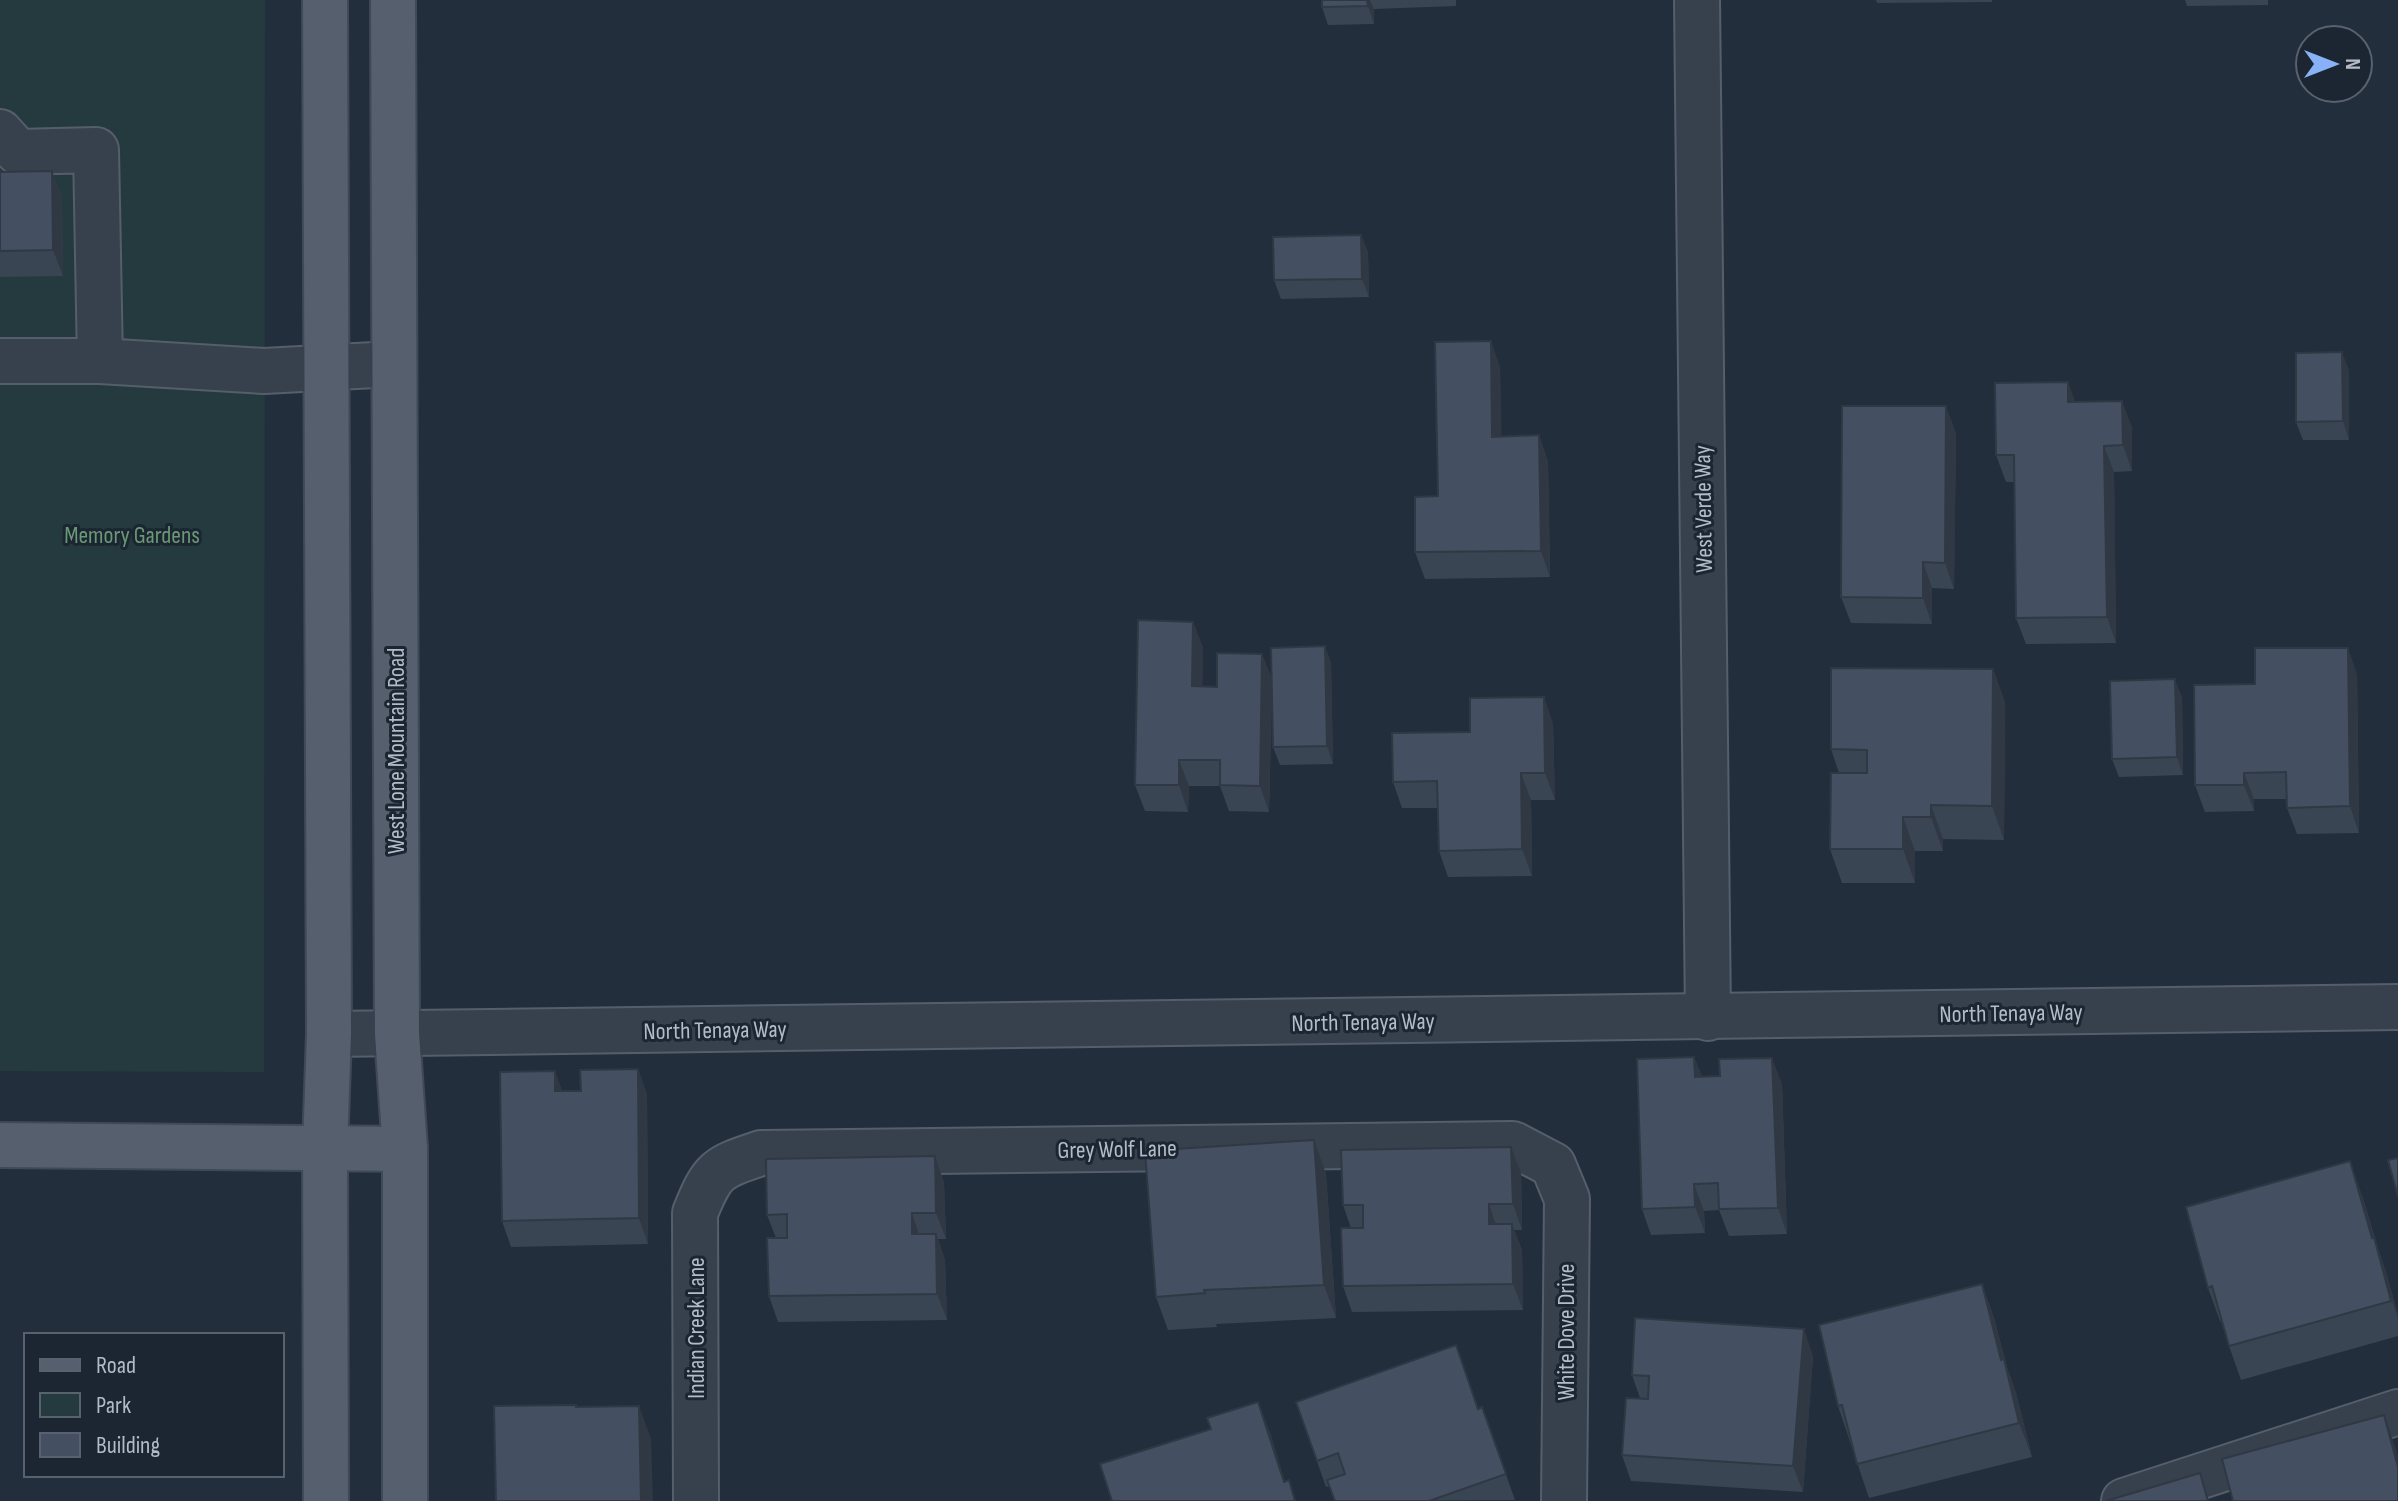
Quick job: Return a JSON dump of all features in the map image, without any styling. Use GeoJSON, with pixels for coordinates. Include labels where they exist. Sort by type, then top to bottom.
{"type":"FeatureCollection","features":[{"type":"Feature","properties":{"kind":"main road"},"geometry":{"type":"LineString","coordinates":[[325,0],[329,1034],[325,1148],[326,1501]]}},
{"type":"Feature","properties":{"kind":"main road","name":"West Lone Mountain Road"},"geometry":{"type":"LineString","coordinates":[[393,0],[397,1034],[405,1149],[405,1501]]}},
{"type":"Feature","properties":{"kind":"main road"},"geometry":{"type":"LineString","coordinates":[[0,1145],[405,1149]]}},
{"type":"Feature","properties":{"kind":"street","name":"West Verde Way"},"geometry":{"type":"LineString","coordinates":[[1697,0],[1708,1018]]}},
{"type":"Feature","properties":{"kind":"street"},"geometry":{"type":"LineString","coordinates":[[0,132],[18,152],[96,150],[100,361]]}},
{"type":"Feature","properties":{"kind":"street"},"geometry":{"type":"LineString","coordinates":[[0,361],[100,361],[264,371],[393,364]]}},
{"type":"Feature","properties":{"kind":"street","name":"North Tenaya Way"},"geometry":{"type":"LineString","coordinates":[[329,1034],[2398,1007]]}},
{"type":"Feature","properties":{"kind":"street","name":"Grey Wolf Lane"},"geometry":{"type":"LineString","coordinates":[[726,1165],[761,1153],[1513,1144],[1553,1165]]}},
{"type":"Feature","properties":{"kind":"street","name":"Indian Creek Lane"},"geometry":{"type":"LineString","coordinates":[[696,1501],[695,1213],[708,1183],[726,1165]]}},
{"type":"Feature","properties":{"kind":"street","name":"White Dove Drive"},"geometry":{"type":"LineString","coordinates":[[1553,1165],[1567,1199],[1564,1501]]}},
{"type":"Feature","properties":{"kind":"street"},"geometry":{"type":"LineString","coordinates":[[2124,1501],[2398,1412]]}},
{"type":"Feature","properties":{"kind":"green space","name":"Memory Gardens"},"geometry":{"type":"Polygon","coordinates":[[[0,0],[265,0],[264,1072],[0,1071],[0,0]]]}},
{"type":"Feature","properties":{"kind":"building"},"geometry":{"type":"Polygon","coordinates":[[[1322,0],[1367,0],[1368,6],[1322,7],[1322,0]]]}},
{"type":"Feature","properties":{"kind":"building"},"geometry":{"type":"Polygon","coordinates":[[[52,171],[53,250],[0,251],[0,172],[52,171]]]}},
{"type":"Feature","properties":{"kind":"building"},"geometry":{"type":"Polygon","coordinates":[[[1361,235],[1362,279],[1274,280],[1273,237],[1361,235]]]}},
{"type":"Feature","properties":{"kind":"building"},"geometry":{"type":"Polygon","coordinates":[[[1491,341],[1492,437],[1539,435],[1541,551],[1415,552],[1415,497],[1438,496],[1435,342],[1491,341]]]}},
{"type":"Feature","properties":{"kind":"building"},"geometry":{"type":"Polygon","coordinates":[[[2342,352],[2343,421],[2296,422],[2296,353],[2342,352]]]}},
{"type":"Feature","properties":{"kind":"building"},"geometry":{"type":"Polygon","coordinates":[[[2068,382],[2068,402],[2122,401],[2123,445],[2104,446],[2107,617],[2016,618],[2014,455],[1996,455],[1995,383],[2068,382]]]}},
{"type":"Feature","properties":{"kind":"building"},"geometry":{"type":"Polygon","coordinates":[[[1842,406],[1946,406],[1945,563],[1923,562],[1923,598],[1841,597],[1842,406]]]}},
{"type":"Feature","properties":{"kind":"building"},"geometry":{"type":"Polygon","coordinates":[[[1138,620],[1193,622],[1192,686],[1217,687],[1217,653],[1262,654],[1260,786],[1220,785],[1220,760],[1179,760],[1179,785],[1135,785],[1138,620]]]}},
{"type":"Feature","properties":{"kind":"building"},"geometry":{"type":"Polygon","coordinates":[[[1325,646],[1327,746],[1273,747],[1271,648],[1325,646]]]}},
{"type":"Feature","properties":{"kind":"building"},"geometry":{"type":"Polygon","coordinates":[[[2255,648],[2348,648],[2350,806],[2287,808],[2286,772],[2244,773],[2244,785],[2195,785],[2194,685],[2255,684],[2255,648]]]}},
{"type":"Feature","properties":{"kind":"building"},"geometry":{"type":"Polygon","coordinates":[[[1831,668],[1993,669],[1992,806],[1931,805],[1931,817],[1903,817],[1903,849],[1830,849],[1831,773],[1867,773],[1867,750],[1831,749],[1831,668]]]}},
{"type":"Feature","properties":{"kind":"building"},"geometry":{"type":"Polygon","coordinates":[[[2175,679],[2177,757],[2112,759],[2110,681],[2175,679]]]}},
{"type":"Feature","properties":{"kind":"building"},"geometry":{"type":"Polygon","coordinates":[[[1544,697],[1545,773],[1521,773],[1522,849],[1439,851],[1437,781],[1393,782],[1392,733],[1470,732],[1470,698],[1544,697]]]}},
{"type":"Feature","properties":{"kind":"building"},"geometry":{"type":"Polygon","coordinates":[[[1694,1057],[1695,1077],[1720,1076],[1719,1059],[1772,1058],[1778,1208],[1719,1209],[1718,1183],[1694,1184],[1695,1207],[1642,1209],[1637,1059],[1694,1057]]]}},
{"type":"Feature","properties":{"kind":"building"},"geometry":{"type":"Polygon","coordinates":[[[638,1069],[639,1218],[502,1221],[500,1072],[555,1071],[555,1091],[581,1091],[580,1070],[638,1069]]]}},
{"type":"Feature","properties":{"kind":"building"},"geometry":{"type":"Polygon","coordinates":[[[1314,1140],[1324,1285],[1204,1290],[1205,1293],[1156,1297],[1145,1151],[1314,1140]]]}},
{"type":"Feature","properties":{"kind":"building"},"geometry":{"type":"Polygon","coordinates":[[[1511,1147],[1513,1204],[1489,1204],[1489,1224],[1512,1224],[1513,1284],[1343,1286],[1341,1228],[1363,1228],[1363,1205],[1343,1205],[1341,1150],[1511,1147]]]}},
{"type":"Feature","properties":{"kind":"building"},"geometry":{"type":"Polygon","coordinates":[[[935,1156],[936,1213],[912,1213],[912,1234],[936,1234],[937,1294],[769,1296],[767,1238],[787,1238],[787,1214],[767,1215],[766,1159],[935,1156]]]}},
{"type":"Feature","properties":{"kind":"building"},"geometry":{"type":"Polygon","coordinates":[[[2398,1158],[2398,1196],[2388,1160],[2398,1158]]]}},
{"type":"Feature","properties":{"kind":"building"},"geometry":{"type":"Polygon","coordinates":[[[2350,1161],[2391,1301],[2229,1346],[2212,1286],[2208,1288],[2186,1207],[2350,1161]]]}},
{"type":"Feature","properties":{"kind":"building"},"geometry":{"type":"Polygon","coordinates":[[[1982,1284],[2019,1423],[1857,1464],[1842,1405],[1838,1406],[1819,1325],[1982,1284]]]}},
{"type":"Feature","properties":{"kind":"building"},"geometry":{"type":"Polygon","coordinates":[[[1635,1318],[1804,1329],[1793,1466],[1622,1455],[1626,1398],[1648,1399],[1649,1376],[1632,1375],[1635,1318]]]}},
{"type":"Feature","properties":{"kind":"building"},"geometry":{"type":"Polygon","coordinates":[[[1456,1345],[1478,1409],[1482,1407],[1506,1474],[1429,1501],[1335,1501],[1327,1480],[1345,1474],[1338,1453],[1317,1461],[1296,1402],[1456,1345]]]}},
{"type":"Feature","properties":{"kind":"building"},"geometry":{"type":"Polygon","coordinates":[[[1258,1402],[1284,1482],[1289,1480],[1295,1501],[1112,1501],[1100,1464],[1211,1429],[1207,1418],[1258,1402]]]}},
{"type":"Feature","properties":{"kind":"building"},"geometry":{"type":"Polygon","coordinates":[[[494,1406],[639,1406],[641,1501],[496,1501],[494,1406]]]}},
{"type":"Feature","properties":{"kind":"building"},"geometry":{"type":"Polygon","coordinates":[[[2384,1415],[2398,1467],[2398,1501],[2233,1501],[2222,1459],[2384,1415]]]}},
{"type":"Feature","properties":{"kind":"building"},"geometry":{"type":"Polygon","coordinates":[[[2200,1473],[2208,1501],[2106,1501],[2200,1473]]]}}]}
